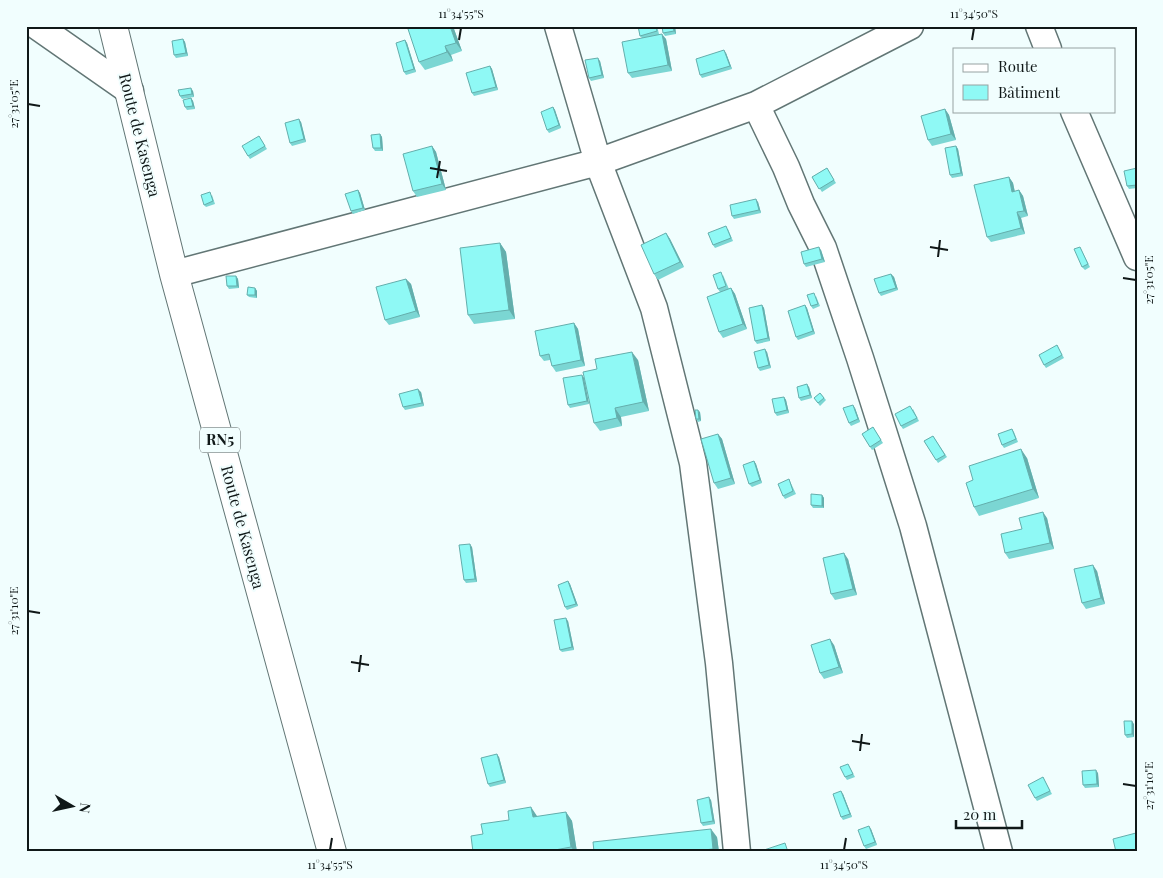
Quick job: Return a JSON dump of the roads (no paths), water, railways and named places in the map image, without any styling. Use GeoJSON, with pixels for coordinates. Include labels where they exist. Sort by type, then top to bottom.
{"type":"FeatureCollection","features":[{"type":"Feature","properties":{"kind":"highway","name":"Route de Kasenga"},"geometry":{"type":"LineString","coordinates":[[113,26],[174,274],[332,852]]}},
{"type":"Feature","properties":{"kind":"street"},"geometry":{"type":"LineString","coordinates":[[37,26],[130,91]]}},
{"type":"Feature","properties":{"kind":"street"},"geometry":{"type":"LineString","coordinates":[[558,26],[598,162],[654,308],[693,463],[719,663],[737,852]]}},
{"type":"Feature","properties":{"kind":"street"},"geometry":{"type":"LineString","coordinates":[[174,274],[598,162],[756,105],[910,26]]}},
{"type":"Feature","properties":{"kind":"street"},"geometry":{"type":"LineString","coordinates":[[1039,26],[1048,48]]}},
{"type":"Feature","properties":{"kind":"street"},"geometry":{"type":"LineString","coordinates":[[756,105],[823,248],[860,358],[913,526],[999,852]]}},
{"type":"Feature","properties":{"kind":"street"},"geometry":{"type":"LineString","coordinates":[[1074,112],[1137,257]]}}]}
